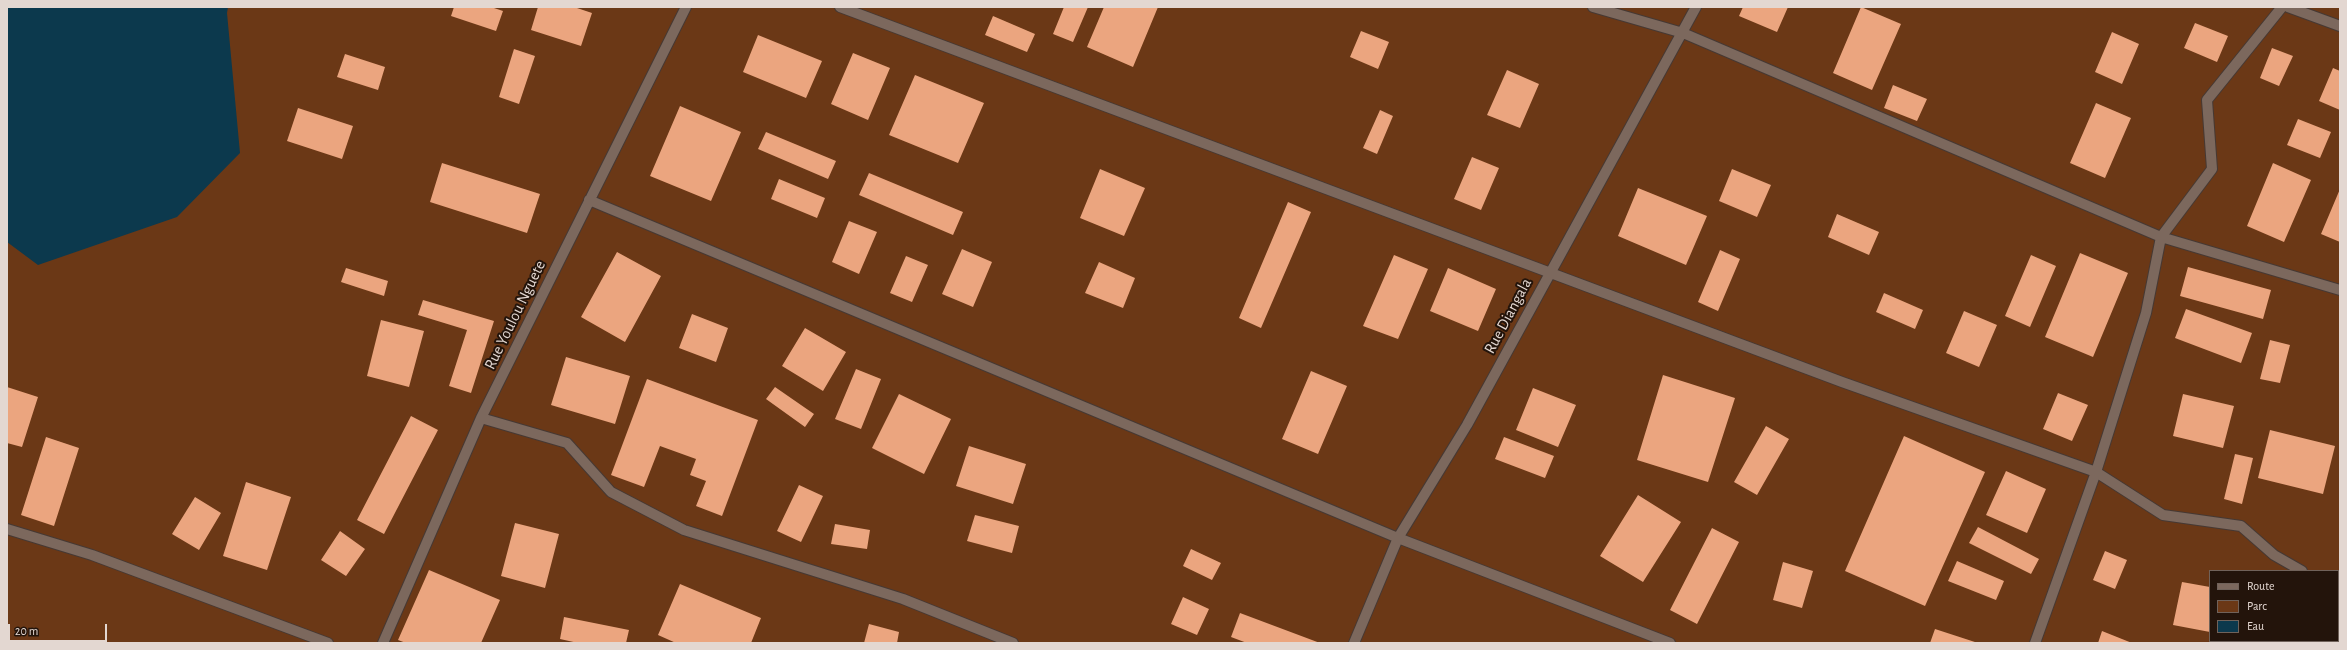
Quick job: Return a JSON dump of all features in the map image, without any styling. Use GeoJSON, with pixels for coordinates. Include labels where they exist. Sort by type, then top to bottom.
{"type":"FeatureCollection","features":[{"type":"Feature","properties":{"kind":"street","name":"Rue Youlou Nguete"},"geometry":{"type":"LineString","coordinates":[[383,643],[481,418],[686,7]]}},
{"type":"Feature","properties":{"kind":"street"},"geometry":{"type":"LineString","coordinates":[[840,7],[1842,382],[2096,472],[2163,515],[2241,526],[2274,555],[2300,570]]}},
{"type":"Feature","properties":{"kind":"street"},"geometry":{"type":"LineString","coordinates":[[1593,7],[1683,33],[2161,237],[2340,290]]}},
{"type":"Feature","properties":{"kind":"street","name":"Rue Diangala"},"geometry":{"type":"LineString","coordinates":[[1354,643],[1398,538],[1467,425],[1548,273],[1683,33],[1696,7]]}},
{"type":"Feature","properties":{"kind":"street"},"geometry":{"type":"LineString","coordinates":[[2035,643],[2096,472],[2146,312],[2161,237],[2212,169],[2207,100],[2282,7]]}},
{"type":"Feature","properties":{"kind":"street"},"geometry":{"type":"LineString","coordinates":[[2288,7],[2340,26]]}},
{"type":"Feature","properties":{"kind":"street"},"geometry":{"type":"LineString","coordinates":[[589,200],[1398,538],[1670,643]]}},
{"type":"Feature","properties":{"kind":"street"},"geometry":{"type":"LineString","coordinates":[[481,418],[567,443],[611,492],[684,530],[903,599],[1013,643]]}},
{"type":"Feature","properties":{"kind":"street"},"geometry":{"type":"LineString","coordinates":[[7,529],[92,555],[328,643]]}},
{"type":"Feature","properties":{"kind":"green space"},"geometry":{"type":"Polygon","coordinates":[[[7,7],[2340,7],[2340,643],[7,643],[7,7]]]}},
{"type":"Feature","properties":{"kind":"water"},"geometry":{"type":"Polygon","coordinates":[[[7,7],[228,7],[227,13],[240,153],[177,217],[38,265],[7,242],[7,7]]]}},
{"type":"Feature","properties":{"kind":"building"},"geometry":{"type":"Polygon","coordinates":[[[454,7],[491,7],[503,11],[496,31],[451,16],[454,7]]]}},
{"type":"Feature","properties":{"kind":"building"},"geometry":{"type":"Polygon","coordinates":[[[538,7],[574,7],[592,13],[581,46],[531,30],[538,7]]]}},
{"type":"Feature","properties":{"kind":"building"},"geometry":{"type":"Polygon","coordinates":[[[1064,7],[1088,7],[1073,42],[1053,34],[1064,7]]]}},
{"type":"Feature","properties":{"kind":"building"},"geometry":{"type":"Polygon","coordinates":[[[1104,7],[1158,7],[1133,67],[1087,47],[1104,7]]]}},
{"type":"Feature","properties":{"kind":"building"},"geometry":{"type":"Polygon","coordinates":[[[1743,7],[1788,7],[1777,32],[1739,16],[1743,7]]]}},
{"type":"Feature","properties":{"kind":"building"},"geometry":{"type":"Polygon","coordinates":[[[1861,7],[1901,24],[1872,90],[1833,73],[1861,7]]]}},
{"type":"Feature","properties":{"kind":"building"},"geometry":{"type":"Polygon","coordinates":[[[993,16],[1035,34],[1027,52],[985,35],[993,16]]]}},
{"type":"Feature","properties":{"kind":"building"},"geometry":{"type":"Polygon","coordinates":[[[2195,23],[2228,36],[2217,62],[2184,48],[2195,23]]]}},
{"type":"Feature","properties":{"kind":"building"},"geometry":{"type":"Polygon","coordinates":[[[1361,31],[1389,42],[1378,69],[1350,57],[1361,31]]]}},
{"type":"Feature","properties":{"kind":"building"},"geometry":{"type":"Polygon","coordinates":[[[2112,32],[2139,44],[2122,84],[2095,72],[2112,32]]]}},
{"type":"Feature","properties":{"kind":"building"},"geometry":{"type":"Polygon","coordinates":[[[758,35],[822,61],[806,98],[743,72],[758,35]]]}},
{"type":"Feature","properties":{"kind":"building"},"geometry":{"type":"Polygon","coordinates":[[[2272,48],[2293,56],[2279,86],[2260,78],[2272,48]]]}},
{"type":"Feature","properties":{"kind":"building"},"geometry":{"type":"Polygon","coordinates":[[[514,49],[535,56],[519,104],[499,97],[514,49]]]}},
{"type":"Feature","properties":{"kind":"building"},"geometry":{"type":"Polygon","coordinates":[[[853,53],[890,68],[868,120],[831,104],[853,53]]]}},
{"type":"Feature","properties":{"kind":"building"},"geometry":{"type":"Polygon","coordinates":[[[345,54],[385,67],[378,90],[337,77],[345,54]]]}},
{"type":"Feature","properties":{"kind":"building"},"geometry":{"type":"Polygon","coordinates":[[[2333,68],[2340,71],[2340,110],[2319,101],[2333,68]]]}},
{"type":"Feature","properties":{"kind":"building"},"geometry":{"type":"Polygon","coordinates":[[[1507,70],[1539,84],[1520,128],[1487,115],[1507,70]]]}},
{"type":"Feature","properties":{"kind":"building"},"geometry":{"type":"Polygon","coordinates":[[[915,75],[984,103],[958,163],[889,135],[915,75]]]}},
{"type":"Feature","properties":{"kind":"building"},"geometry":{"type":"Polygon","coordinates":[[[1893,85],[1927,99],[1917,121],[1884,108],[1893,85]]]}},
{"type":"Feature","properties":{"kind":"building"},"geometry":{"type":"Polygon","coordinates":[[[2096,103],[2131,118],[2105,178],[2070,163],[2096,103]]]}},
{"type":"Feature","properties":{"kind":"building"},"geometry":{"type":"Polygon","coordinates":[[[680,106],[741,132],[711,201],[650,176],[680,106]]]}},
{"type":"Feature","properties":{"kind":"building"},"geometry":{"type":"Polygon","coordinates":[[[298,108],[353,126],[342,159],[287,141],[298,108]]]}},
{"type":"Feature","properties":{"kind":"building"},"geometry":{"type":"Polygon","coordinates":[[[1380,110],[1393,116],[1377,154],[1363,148],[1380,110]]]}},
{"type":"Feature","properties":{"kind":"building"},"geometry":{"type":"Polygon","coordinates":[[[2298,119],[2331,132],[2320,158],[2287,145],[2298,119]]]}},
{"type":"Feature","properties":{"kind":"building"},"geometry":{"type":"Polygon","coordinates":[[[766,132],[836,161],[828,179],[758,149],[766,132]]]}},
{"type":"Feature","properties":{"kind":"building"},"geometry":{"type":"Polygon","coordinates":[[[1472,157],[1499,168],[1481,210],[1454,199],[1472,157]]]}},
{"type":"Feature","properties":{"kind":"building"},"geometry":{"type":"Polygon","coordinates":[[[442,163],[540,194],[527,233],[430,202],[442,163]]]}},
{"type":"Feature","properties":{"kind":"building"},"geometry":{"type":"Polygon","coordinates":[[[2273,163],[2311,180],[2284,242],[2247,226],[2273,163]]]}},
{"type":"Feature","properties":{"kind":"building"},"geometry":{"type":"Polygon","coordinates":[[[1100,169],[1145,188],[1124,236],[1080,218],[1100,169]]]}},
{"type":"Feature","properties":{"kind":"building"},"geometry":{"type":"Polygon","coordinates":[[[1732,169],[1771,185],[1757,217],[1719,201],[1732,169]]]}},
{"type":"Feature","properties":{"kind":"building"},"geometry":{"type":"Polygon","coordinates":[[[869,173],[963,212],[953,235],[859,195],[869,173]]]}},
{"type":"Feature","properties":{"kind":"building"},"geometry":{"type":"Polygon","coordinates":[[[779,179],[825,198],[817,218],[771,199],[779,179]]]}},
{"type":"Feature","properties":{"kind":"building"},"geometry":{"type":"Polygon","coordinates":[[[1638,188],[1707,216],[1686,265],[1618,236],[1638,188]]]}},
{"type":"Feature","properties":{"kind":"building"},"geometry":{"type":"Polygon","coordinates":[[[2340,189],[2340,242],[2321,234],[2340,189]]]}},
{"type":"Feature","properties":{"kind":"building"},"geometry":{"type":"Polygon","coordinates":[[[1288,202],[1311,212],[1261,328],[1239,318],[1288,202]]]}},
{"type":"Feature","properties":{"kind":"building"},"geometry":{"type":"Polygon","coordinates":[[[1837,214],[1879,232],[1869,255],[1828,237],[1837,214]]]}},
{"type":"Feature","properties":{"kind":"building"},"geometry":{"type":"Polygon","coordinates":[[[849,221],[877,232],[859,274],[832,262],[849,221]]]}},
{"type":"Feature","properties":{"kind":"building"},"geometry":{"type":"Polygon","coordinates":[[[962,249],[992,262],[973,307],[942,294],[962,249]]]}},
{"type":"Feature","properties":{"kind":"building"},"geometry":{"type":"Polygon","coordinates":[[[1720,250],[1740,259],[1718,311],[1698,302],[1720,250]]]}},
{"type":"Feature","properties":{"kind":"building"},"geometry":{"type":"Polygon","coordinates":[[[617,252],[661,276],[625,342],[581,317],[617,252]]]}},
{"type":"Feature","properties":{"kind":"building"},"geometry":{"type":"Polygon","coordinates":[[[2080,253],[2128,273],[2093,357],[2045,337],[2080,253]]]}},
{"type":"Feature","properties":{"kind":"building"},"geometry":{"type":"Polygon","coordinates":[[[1394,255],[1428,269],[1398,339],[1363,326],[1394,255]]]}},
{"type":"Feature","properties":{"kind":"building"},"geometry":{"type":"Polygon","coordinates":[[[2031,255],[2056,266],[2030,327],[2005,316],[2031,255]]]}},
{"type":"Feature","properties":{"kind":"building"},"geometry":{"type":"Polygon","coordinates":[[[906,256],[928,265],[912,302],[890,293],[906,256]]]}},
{"type":"Feature","properties":{"kind":"building"},"geometry":{"type":"Polygon","coordinates":[[[1099,262],[1135,278],[1123,308],[1085,293],[1099,262]]]}},
{"type":"Feature","properties":{"kind":"building"},"geometry":{"type":"Polygon","coordinates":[[[2188,267],[2271,290],[2263,319],[2180,296],[2188,267]]]}},
{"type":"Feature","properties":{"kind":"building"},"geometry":{"type":"Polygon","coordinates":[[[346,268],[388,281],[384,296],[341,282],[346,268]]]}},
{"type":"Feature","properties":{"kind":"building"},"geometry":{"type":"Polygon","coordinates":[[[1448,268],[1496,289],[1478,331],[1430,311],[1448,268]]]}},
{"type":"Feature","properties":{"kind":"building"},"geometry":{"type":"Polygon","coordinates":[[[1884,293],[1923,310],[1915,329],[1876,312],[1884,293]]]}},
{"type":"Feature","properties":{"kind":"building"},"geometry":{"type":"Polygon","coordinates":[[[423,300],[494,321],[471,393],[449,386],[467,330],[418,315],[423,300]]]}},
{"type":"Feature","properties":{"kind":"building"},"geometry":{"type":"Polygon","coordinates":[[[2186,309],[2252,333],[2241,363],[2175,338],[2186,309]]]}},
{"type":"Feature","properties":{"kind":"building"},"geometry":{"type":"Polygon","coordinates":[[[1964,311],[1997,325],[1979,367],[1946,353],[1964,311]]]}},
{"type":"Feature","properties":{"kind":"building"},"geometry":{"type":"Polygon","coordinates":[[[692,314],[728,328],[716,362],[679,348],[692,314]]]}},
{"type":"Feature","properties":{"kind":"building"},"geometry":{"type":"Polygon","coordinates":[[[381,320],[424,331],[409,387],[367,376],[381,320]]]}},
{"type":"Feature","properties":{"kind":"building"},"geometry":{"type":"Polygon","coordinates":[[[805,328],[846,352],[823,391],[782,366],[805,328]]]}},
{"type":"Feature","properties":{"kind":"building"},"geometry":{"type":"Polygon","coordinates":[[[2270,340],[2290,345],[2280,383],[2260,379],[2270,340]]]}},
{"type":"Feature","properties":{"kind":"building"},"geometry":{"type":"Polygon","coordinates":[[[566,357],[630,376],[615,424],[551,405],[566,357]]]}},
{"type":"Feature","properties":{"kind":"building"},"geometry":{"type":"Polygon","coordinates":[[[856,369],[881,379],[861,429],[835,419],[856,369]]]}},
{"type":"Feature","properties":{"kind":"building"},"geometry":{"type":"Polygon","coordinates":[[[1311,371],[1347,386],[1318,454],[1282,439],[1311,371]]]}},
{"type":"Feature","properties":{"kind":"building"},"geometry":{"type":"Polygon","coordinates":[[[1663,375],[1735,398],[1708,482],[1637,460],[1663,375]]]}},
{"type":"Feature","properties":{"kind":"building"},"geometry":{"type":"Polygon","coordinates":[[[647,379],[758,420],[722,516],[696,506],[706,481],[690,475],[696,459],[660,446],[644,487],[611,475],[647,379]]]}},
{"type":"Feature","properties":{"kind":"building"},"geometry":{"type":"Polygon","coordinates":[[[7,387],[38,397],[22,447],[7,443],[7,387]]]}},
{"type":"Feature","properties":{"kind":"building"},"geometry":{"type":"Polygon","coordinates":[[[775,387],[814,414],[805,427],[766,399],[775,387]]]}},
{"type":"Feature","properties":{"kind":"building"},"geometry":{"type":"Polygon","coordinates":[[[1533,388],[1576,405],[1558,447],[1516,430],[1533,388]]]}},
{"type":"Feature","properties":{"kind":"building"},"geometry":{"type":"Polygon","coordinates":[[[2058,393],[2088,405],[2072,441],[2043,429],[2058,393]]]}},
{"type":"Feature","properties":{"kind":"building"},"geometry":{"type":"Polygon","coordinates":[[[899,394],[951,419],[924,474],[872,448],[899,394]]]}},
{"type":"Feature","properties":{"kind":"building"},"geometry":{"type":"Polygon","coordinates":[[[2183,394],[2234,406],[2223,448],[2173,436],[2183,394]]]}},
{"type":"Feature","properties":{"kind":"building"},"geometry":{"type":"Polygon","coordinates":[[[411,416],[438,430],[384,534],[357,520],[411,416]]]}},
{"type":"Feature","properties":{"kind":"building"},"geometry":{"type":"Polygon","coordinates":[[[1766,426],[1789,439],[1757,495],[1734,482],[1766,426]]]}},
{"type":"Feature","properties":{"kind":"building"},"geometry":{"type":"Polygon","coordinates":[[[2270,430],[2335,446],[2323,494],[2258,478],[2270,430]]]}},
{"type":"Feature","properties":{"kind":"building"},"geometry":{"type":"Polygon","coordinates":[[[1904,436],[1985,472],[1925,606],[1845,571],[1904,436]]]}},
{"type":"Feature","properties":{"kind":"building"},"geometry":{"type":"Polygon","coordinates":[[[46,437],[79,448],[54,526],[21,515],[46,437]]]}},
{"type":"Feature","properties":{"kind":"building"},"geometry":{"type":"Polygon","coordinates":[[[1504,437],[1554,456],[1545,478],[1495,459],[1504,437]]]}},
{"type":"Feature","properties":{"kind":"building"},"geometry":{"type":"Polygon","coordinates":[[[969,446],[1026,464],[1013,504],[956,486],[969,446]]]}},
{"type":"Feature","properties":{"kind":"building"},"geometry":{"type":"Polygon","coordinates":[[[2235,454],[2253,458],[2242,504],[2224,499],[2235,454]]]}},
{"type":"Feature","properties":{"kind":"building"},"geometry":{"type":"Polygon","coordinates":[[[2006,471],[2046,489],[2027,533],[1986,515],[2006,471]]]}},
{"type":"Feature","properties":{"kind":"building"},"geometry":{"type":"Polygon","coordinates":[[[246,482],[291,497],[267,570],[223,556],[246,482]]]}},
{"type":"Feature","properties":{"kind":"building"},"geometry":{"type":"Polygon","coordinates":[[[799,485],[823,496],[801,542],[777,531],[799,485]]]}},
{"type":"Feature","properties":{"kind":"building"},"geometry":{"type":"Polygon","coordinates":[[[1638,495],[1681,522],[1643,582],[1600,556],[1638,495]]]}},
{"type":"Feature","properties":{"kind":"building"},"geometry":{"type":"Polygon","coordinates":[[[195,497],[221,513],[199,550],[172,534],[195,497]]]}},
{"type":"Feature","properties":{"kind":"building"},"geometry":{"type":"Polygon","coordinates":[[[975,515],[1019,526],[1012,553],[967,541],[975,515]]]}},
{"type":"Feature","properties":{"kind":"building"},"geometry":{"type":"Polygon","coordinates":[[[515,523],[559,534],[545,588],[501,576],[515,523]]]}},
{"type":"Feature","properties":{"kind":"building"},"geometry":{"type":"Polygon","coordinates":[[[835,524],[870,530],[867,549],[831,544],[835,524]]]}},
{"type":"Feature","properties":{"kind":"building"},"geometry":{"type":"Polygon","coordinates":[[[1978,527],[2039,559],[2031,574],[1969,543],[1978,527]]]}},
{"type":"Feature","properties":{"kind":"building"},"geometry":{"type":"Polygon","coordinates":[[[1712,528],[1739,542],[1697,624],[1670,610],[1712,528]]]}},
{"type":"Feature","properties":{"kind":"building"},"geometry":{"type":"Polygon","coordinates":[[[340,531],[365,549],[346,576],[321,560],[340,531]]]}},
{"type":"Feature","properties":{"kind":"building"},"geometry":{"type":"Polygon","coordinates":[[[1191,549],[1221,563],[1212,580],[1183,566],[1191,549]]]}},
{"type":"Feature","properties":{"kind":"building"},"geometry":{"type":"Polygon","coordinates":[[[2105,551],[2127,560],[2115,589],[2093,580],[2105,551]]]}},
{"type":"Feature","properties":{"kind":"building"},"geometry":{"type":"Polygon","coordinates":[[[1957,561],[2004,581],[1996,600],[1948,581],[1957,561]]]}},
{"type":"Feature","properties":{"kind":"building"},"geometry":{"type":"Polygon","coordinates":[[[1783,562],[1813,571],[1802,608],[1773,600],[1783,562]]]}},
{"type":"Feature","properties":{"kind":"building"},"geometry":{"type":"Polygon","coordinates":[[[429,570],[500,600],[481,643],[406,643],[398,640],[429,570]]]}},
{"type":"Feature","properties":{"kind":"building"},"geometry":{"type":"Polygon","coordinates":[[[2182,582],[2209,587],[2209,632],[2173,625],[2182,582]]]}},
{"type":"Feature","properties":{"kind":"building"},"geometry":{"type":"Polygon","coordinates":[[[680,584],[761,618],[751,643],[676,643],[658,635],[680,584]]]}},
{"type":"Feature","properties":{"kind":"building"},"geometry":{"type":"Polygon","coordinates":[[[1183,597],[1209,609],[1197,635],[1171,624],[1183,597]]]}},
{"type":"Feature","properties":{"kind":"building"},"geometry":{"type":"Polygon","coordinates":[[[1240,613],[1320,643],[1247,643],[1231,637],[1240,613]]]}},
{"type":"Feature","properties":{"kind":"building"},"geometry":{"type":"Polygon","coordinates":[[[564,617],[629,630],[626,643],[578,643],[560,639],[564,617]]]}},
{"type":"Feature","properties":{"kind":"building"},"geometry":{"type":"Polygon","coordinates":[[[869,624],[899,632],[897,643],[864,643],[869,624]]]}},
{"type":"Feature","properties":{"kind":"building"},"geometry":{"type":"Polygon","coordinates":[[[1935,629],[1978,643],[1930,643],[1935,629]]]}},
{"type":"Feature","properties":{"kind":"building"},"geometry":{"type":"Polygon","coordinates":[[[2102,631],[2132,643],[2098,643],[2102,631]]]}},
{"type":"Feature","properties":{"kind":"building"},"geometry":{"type":"Polygon","coordinates":[[[2340,636],[2340,643],[2289,643],[2339,642],[2340,636]]]}},
{"type":"Feature","properties":{"kind":"building"},"geometry":{"type":"Polygon","coordinates":[[[2236,642],[2270,642],[2270,643],[2236,642]]]}}]}
